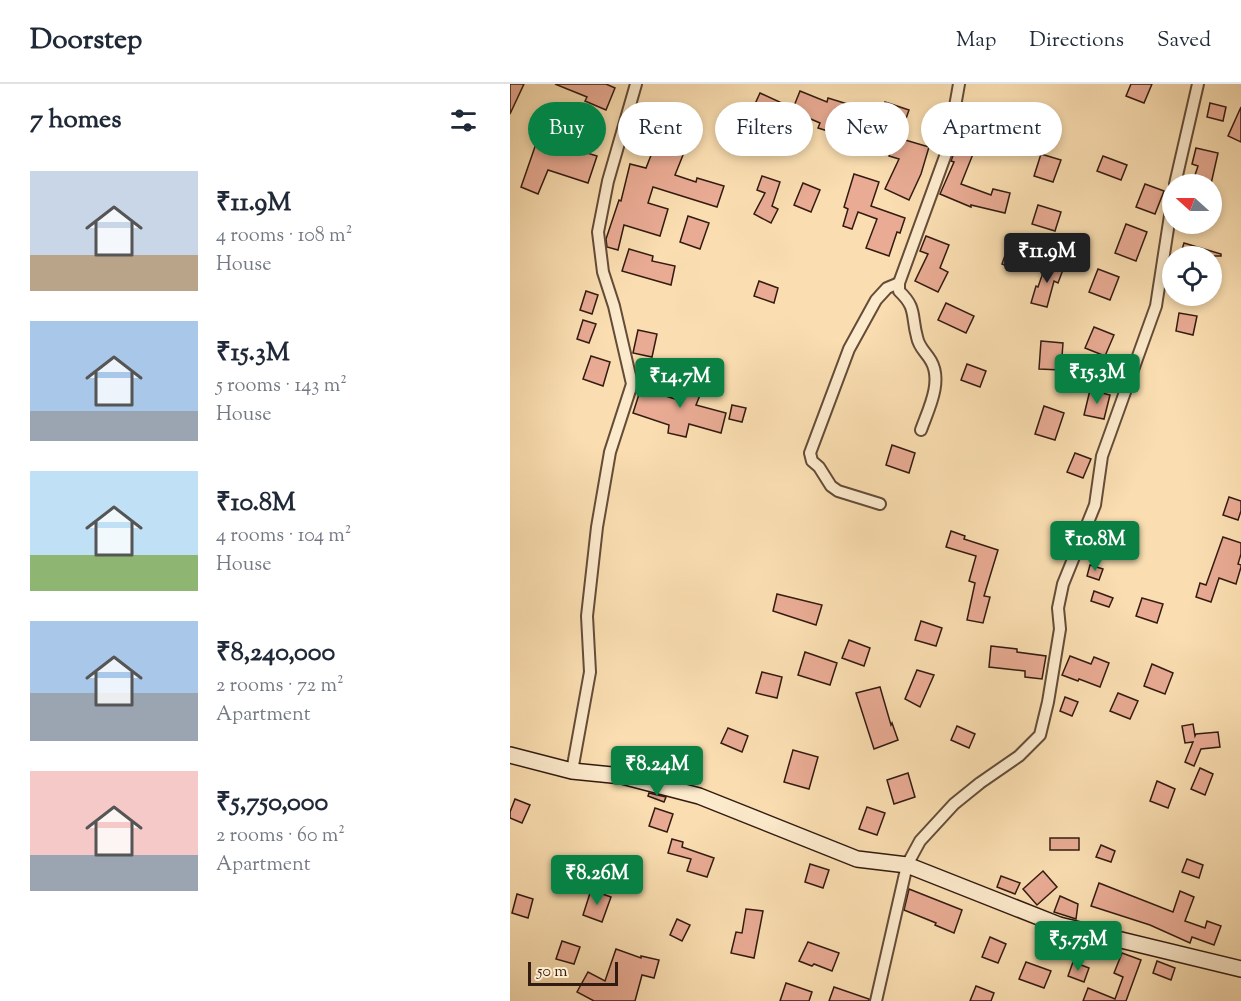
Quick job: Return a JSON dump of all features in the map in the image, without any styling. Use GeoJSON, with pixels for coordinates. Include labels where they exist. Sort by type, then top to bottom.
{"type":"FeatureCollection","features":[{"type":"Feature","properties":{"kind":"main road"},"geometry":{"type":"LineString","coordinates":[[510,755],[572,771],[622,776],[699,796],[857,860],[907,865],[1059,925],[1241,969]]}},
{"type":"Feature","properties":{"kind":"street"},"geometry":{"type":"LineString","coordinates":[[572,771],[590,672],[587,616],[597,527],[610,452],[632,384],[615,306],[603,272],[598,232],[608,182],[636,84]]}},
{"type":"Feature","properties":{"kind":"street"},"geometry":{"type":"LineString","coordinates":[[921,430],[931,402],[936,373],[920,347],[911,302],[898,291],[947,151],[959,84]]}},
{"type":"Feature","properties":{"kind":"street"},"geometry":{"type":"LineString","coordinates":[[1177,174],[1198,84]]}},
{"type":"Feature","properties":{"kind":"street"},"geometry":{"type":"LineString","coordinates":[[876,1001],[907,865],[920,841],[954,804],[1019,756],[1040,735],[1048,702],[1059,629],[1058,608],[1063,584],[1095,505],[1102,456],[1156,306],[1167,234]]}},
{"type":"Feature","properties":{"kind":"street"},"geometry":{"type":"LineString","coordinates":[[880,504],[838,491],[831,486],[819,467],[812,461],[810,453],[849,349],[876,300],[886,288],[899,283]]}},
{"type":"Feature","properties":{"kind":"building"},"geometry":{"type":"Polygon","coordinates":[[[510,84],[524,84],[510,114],[510,84]]]}},
{"type":"Feature","properties":{"kind":"building"},"geometry":{"type":"Polygon","coordinates":[[[555,84],[606,84],[615,88],[606,110],[606,102],[587,102],[585,101],[587,97],[555,84]]]}},
{"type":"Feature","properties":{"kind":"building"},"geometry":{"type":"Polygon","coordinates":[[[1131,84],[1152,84],[1144,103],[1126,96],[1131,84]]]}},
{"type":"Feature","properties":{"kind":"building"},"geometry":{"type":"Polygon","coordinates":[[[800,91],[827,102],[825,102],[825,130],[818,128],[820,123],[813,120],[813,102],[796,102],[800,91]]]}},
{"type":"Feature","properties":{"kind":"building"},"geometry":{"type":"Polygon","coordinates":[[[760,93],[780,102],[756,102],[760,93]]]}},
{"type":"Feature","properties":{"kind":"building"},"geometry":{"type":"Polygon","coordinates":[[[828,98],[841,102],[827,102],[828,98]]]}},
{"type":"Feature","properties":{"kind":"building"},"geometry":{"type":"Polygon","coordinates":[[[1210,103],[1226,107],[1223,121],[1207,117],[1210,103]]]}},
{"type":"Feature","properties":{"kind":"building"},"geometry":{"type":"Polygon","coordinates":[[[1241,107],[1241,142],[1228,136],[1241,107]]]}},
{"type":"Feature","properties":{"kind":"building"},"geometry":{"type":"Polygon","coordinates":[[[909,141],[921,145],[921,156],[926,156],[909,200],[885,189],[899,159],[889,156],[909,156],[909,141]]]}},
{"type":"Feature","properties":{"kind":"building"},"geometry":{"type":"Polygon","coordinates":[[[1196,148],[1218,153],[1213,174],[1195,174],[1198,166],[1192,164],[1196,148]]]}},
{"type":"Feature","properties":{"kind":"building"},"geometry":{"type":"Polygon","coordinates":[[[532,156],[597,156],[588,183],[548,170],[538,194],[521,187],[532,156]]]}},
{"type":"Feature","properties":{"kind":"building"},"geometry":{"type":"Polygon","coordinates":[[[651,156],[683,156],[675,175],[696,182],[697,178],[724,186],[717,207],[653,187],[648,203],[668,209],[660,236],[624,225],[618,250],[607,247],[606,239],[619,200],[621,201],[630,164],[646,168],[651,156]]]}},
{"type":"Feature","properties":{"kind":"building"},"geometry":{"type":"Polygon","coordinates":[[[953,156],[972,156],[961,184],[991,195],[993,189],[1010,193],[1005,213],[971,205],[971,207],[940,194],[954,162],[951,161],[953,156]]]}},
{"type":"Feature","properties":{"kind":"building"},"geometry":{"type":"Polygon","coordinates":[[[1040,156],[1061,160],[1053,182],[1034,176],[1040,156]]]}},
{"type":"Feature","properties":{"kind":"building"},"geometry":{"type":"Polygon","coordinates":[[[1103,156],[1127,165],[1121,180],[1097,171],[1103,156]]]}},
{"type":"Feature","properties":{"kind":"building"},"geometry":{"type":"Polygon","coordinates":[[[854,174],[879,182],[871,206],[905,218],[900,233],[897,232],[889,256],[866,248],[877,219],[858,212],[852,229],[843,226],[848,209],[844,207],[854,174]]]}},
{"type":"Feature","properties":{"kind":"building"},"geometry":{"type":"Polygon","coordinates":[[[762,176],[780,182],[772,206],[778,209],[771,223],[754,214],[765,193],[757,190],[762,176]]]}},
{"type":"Feature","properties":{"kind":"building"},"geometry":{"type":"Polygon","coordinates":[[[803,183],[820,190],[811,212],[794,205],[803,183]]]}},
{"type":"Feature","properties":{"kind":"building"},"geometry":{"type":"Polygon","coordinates":[[[1145,184],[1162,190],[1155,214],[1136,207],[1145,184]]]}},
{"type":"Feature","properties":{"kind":"building"},"geometry":{"type":"Polygon","coordinates":[[[1038,205],[1061,212],[1055,231],[1032,224],[1038,205]]]}},
{"type":"Feature","properties":{"kind":"building"},"geometry":{"type":"Polygon","coordinates":[[[688,216],[709,223],[700,249],[680,242],[688,216]]]}},
{"type":"Feature","properties":{"kind":"building"},"geometry":{"type":"Polygon","coordinates":[[[1126,224],[1147,232],[1136,261],[1115,253],[1126,224]]]}},
{"type":"Feature","properties":{"kind":"building"},"geometry":{"type":"Polygon","coordinates":[[[926,236],[949,245],[940,268],[948,272],[938,292],[915,281],[928,254],[920,251],[926,236]]]}},
{"type":"Feature","properties":{"kind":"building"},"geometry":{"type":"Polygon","coordinates":[[[1008,247],[1022,252],[1016,269],[1002,264],[1008,247]]]}},
{"type":"Feature","properties":{"kind":"building"},"geometry":{"type":"Polygon","coordinates":[[[629,249],[653,256],[652,261],[675,266],[671,285],[622,271],[629,249]]]}},
{"type":"Feature","properties":{"kind":"building"},"geometry":{"type":"Polygon","coordinates":[[[1047,261],[1064,267],[1058,283],[1054,281],[1047,307],[1031,303],[1047,261]]]}},
{"type":"Feature","properties":{"kind":"building"},"geometry":{"type":"Polygon","coordinates":[[[1098,269],[1119,277],[1110,300],[1089,292],[1098,269]]]}},
{"type":"Feature","properties":{"kind":"building"},"geometry":{"type":"Polygon","coordinates":[[[759,281],[778,288],[774,303],[754,296],[759,281]]]}},
{"type":"Feature","properties":{"kind":"building"},"geometry":{"type":"Polygon","coordinates":[[[586,291],[598,295],[592,314],[580,310],[586,291]]]}},
{"type":"Feature","properties":{"kind":"building"},"geometry":{"type":"Polygon","coordinates":[[[946,303],[974,316],[966,333],[938,320],[946,303]]]}},
{"type":"Feature","properties":{"kind":"building"},"geometry":{"type":"Polygon","coordinates":[[[1179,313],[1197,316],[1193,335],[1176,331],[1179,313]]]}},
{"type":"Feature","properties":{"kind":"building"},"geometry":{"type":"Polygon","coordinates":[[[583,320],[596,324],[589,343],[577,339],[583,320]]]}},
{"type":"Feature","properties":{"kind":"building"},"geometry":{"type":"Polygon","coordinates":[[[1094,327],[1114,335],[1105,356],[1085,348],[1094,327]]]}},
{"type":"Feature","properties":{"kind":"building"},"geometry":{"type":"Polygon","coordinates":[[[638,330],[657,334],[652,357],[633,353],[638,330]]]}},
{"type":"Feature","properties":{"kind":"building"},"geometry":{"type":"Polygon","coordinates":[[[1041,341],[1063,343],[1061,370],[1039,369],[1041,341]]]}},
{"type":"Feature","properties":{"kind":"building"},"geometry":{"type":"Polygon","coordinates":[[[591,356],[610,362],[603,386],[583,379],[591,356]]]}},
{"type":"Feature","properties":{"kind":"building"},"geometry":{"type":"Polygon","coordinates":[[[967,364],[986,371],[980,387],[961,380],[967,364]]]}},
{"type":"Feature","properties":{"kind":"building"},"geometry":{"type":"Polygon","coordinates":[[[684,375],[705,383],[696,405],[726,413],[721,433],[689,424],[686,437],[668,433],[669,425],[633,413],[641,388],[675,399],[684,375]]]}},
{"type":"Feature","properties":{"kind":"building"},"geometry":{"type":"Polygon","coordinates":[[[1090,390],[1110,395],[1104,419],[1084,415],[1090,390]]]}},
{"type":"Feature","properties":{"kind":"building"},"geometry":{"type":"Polygon","coordinates":[[[732,405],[746,408],[742,422],[729,419],[732,405]]]}},
{"type":"Feature","properties":{"kind":"building"},"geometry":{"type":"Polygon","coordinates":[[[1044,406],[1064,413],[1055,440],[1035,434],[1044,406]]]}},
{"type":"Feature","properties":{"kind":"building"},"geometry":{"type":"Polygon","coordinates":[[[892,445],[915,453],[909,473],[886,465],[892,445]]]}},
{"type":"Feature","properties":{"kind":"building"},"geometry":{"type":"Polygon","coordinates":[[[1075,453],[1091,459],[1083,478],[1067,472],[1075,453]]]}},
{"type":"Feature","properties":{"kind":"building"},"geometry":{"type":"Polygon","coordinates":[[[1229,497],[1241,501],[1238,520],[1223,515],[1229,497]]]}},
{"type":"Feature","properties":{"kind":"building"},"geometry":{"type":"Polygon","coordinates":[[[951,531],[965,536],[964,539],[998,550],[984,596],[990,597],[983,623],[967,620],[975,583],[969,581],[976,556],[946,547],[951,531]]]}},
{"type":"Feature","properties":{"kind":"building"},"geometry":{"type":"Polygon","coordinates":[[[1223,537],[1241,543],[1238,564],[1241,567],[1236,584],[1219,578],[1211,602],[1196,597],[1200,583],[1206,585],[1223,537]]]}},
{"type":"Feature","properties":{"kind":"building"},"geometry":{"type":"Polygon","coordinates":[[[1090,565],[1103,569],[1099,580],[1087,576],[1090,565]]]}},
{"type":"Feature","properties":{"kind":"building"},"geometry":{"type":"Polygon","coordinates":[[[1094,591],[1113,598],[1109,607],[1091,601],[1094,591]]]}},
{"type":"Feature","properties":{"kind":"building"},"geometry":{"type":"Polygon","coordinates":[[[777,594],[822,605],[816,625],[773,611],[777,594]]]}},
{"type":"Feature","properties":{"kind":"building"},"geometry":{"type":"Polygon","coordinates":[[[1142,598],[1163,604],[1157,623],[1136,616],[1142,598]]]}},
{"type":"Feature","properties":{"kind":"building"},"geometry":{"type":"Polygon","coordinates":[[[921,621],[942,628],[936,646],[915,640],[921,621]]]}},
{"type":"Feature","properties":{"kind":"building"},"geometry":{"type":"Polygon","coordinates":[[[849,640],[870,648],[864,666],[842,658],[849,640]]]}},
{"type":"Feature","properties":{"kind":"building"},"geometry":{"type":"Polygon","coordinates":[[[991,646],[1046,656],[1042,679],[1025,677],[1025,671],[989,667],[991,646]]]}},
{"type":"Feature","properties":{"kind":"building"},"geometry":{"type":"Polygon","coordinates":[[[805,652],[837,663],[830,685],[798,675],[805,652]]]}},
{"type":"Feature","properties":{"kind":"building"},"geometry":{"type":"Polygon","coordinates":[[[1070,656],[1091,664],[1094,657],[1109,663],[1100,687],[1062,675],[1070,656]]]}},
{"type":"Feature","properties":{"kind":"building"},"geometry":{"type":"Polygon","coordinates":[[[1152,664],[1173,673],[1165,694],[1144,686],[1152,664]]]}},
{"type":"Feature","properties":{"kind":"building"},"geometry":{"type":"Polygon","coordinates":[[[917,670],[934,675],[920,707],[905,699],[917,670]]]}},
{"type":"Feature","properties":{"kind":"building"},"geometry":{"type":"Polygon","coordinates":[[[762,672],[782,677],[777,698],[756,693],[762,672]]]}},
{"type":"Feature","properties":{"kind":"building"},"geometry":{"type":"Polygon","coordinates":[[[880,687],[891,725],[892,723],[898,740],[874,749],[856,693],[880,687]]]}},
{"type":"Feature","properties":{"kind":"building"},"geometry":{"type":"Polygon","coordinates":[[[1118,693],[1138,701],[1130,719],[1110,711],[1118,693]]]}},
{"type":"Feature","properties":{"kind":"building"},"geometry":{"type":"Polygon","coordinates":[[[1065,697],[1078,702],[1072,716],[1060,711],[1065,697]]]}},
{"type":"Feature","properties":{"kind":"building"},"geometry":{"type":"Polygon","coordinates":[[[1193,724],[1195,736],[1218,732],[1220,747],[1201,749],[1194,766],[1185,762],[1193,742],[1185,743],[1182,726],[1193,724]]]}},
{"type":"Feature","properties":{"kind":"building"},"geometry":{"type":"Polygon","coordinates":[[[957,726],[975,734],[969,748],[951,740],[957,726]]]}},
{"type":"Feature","properties":{"kind":"building"},"geometry":{"type":"Polygon","coordinates":[[[728,728],[748,736],[742,752],[721,743],[728,728]]]}},
{"type":"Feature","properties":{"kind":"building"},"geometry":{"type":"Polygon","coordinates":[[[793,750],[818,757],[809,789],[784,782],[793,750]]]}},
{"type":"Feature","properties":{"kind":"building"},"geometry":{"type":"Polygon","coordinates":[[[1200,768],[1213,774],[1205,795],[1191,789],[1200,768]]]}},
{"type":"Feature","properties":{"kind":"building"},"geometry":{"type":"Polygon","coordinates":[[[908,773],[915,797],[894,804],[887,780],[908,773]]]}},
{"type":"Feature","properties":{"kind":"building"},"geometry":{"type":"Polygon","coordinates":[[[1157,781],[1175,789],[1168,808],[1150,801],[1157,781]]]}},
{"type":"Feature","properties":{"kind":"building"},"geometry":{"type":"Polygon","coordinates":[[[649,793],[666,797],[664,802],[648,796],[649,793]]]}},
{"type":"Feature","properties":{"kind":"building"},"geometry":{"type":"Polygon","coordinates":[[[515,799],[530,805],[522,823],[510,818],[515,799]]]}},
{"type":"Feature","properties":{"kind":"building"},"geometry":{"type":"Polygon","coordinates":[[[867,807],[885,813],[877,835],[859,829],[867,807]]]}},
{"type":"Feature","properties":{"kind":"building"},"geometry":{"type":"Polygon","coordinates":[[[655,808],[673,814],[667,832],[649,826],[655,808]]]}},
{"type":"Feature","properties":{"kind":"building"},"geometry":{"type":"Polygon","coordinates":[[[1050,838],[1079,838],[1079,850],[1050,850],[1050,838]]]}},
{"type":"Feature","properties":{"kind":"building"},"geometry":{"type":"Polygon","coordinates":[[[672,839],[683,842],[682,847],[714,858],[707,877],[687,871],[691,859],[668,853],[672,839]]]}},
{"type":"Feature","properties":{"kind":"building"},"geometry":{"type":"Polygon","coordinates":[[[1101,845],[1115,851],[1111,862],[1096,857],[1101,845]]]}},
{"type":"Feature","properties":{"kind":"building"},"geometry":{"type":"Polygon","coordinates":[[[1187,859],[1203,865],[1199,878],[1182,872],[1187,859]]]}},
{"type":"Feature","properties":{"kind":"building"},"geometry":{"type":"Polygon","coordinates":[[[810,864],[829,870],[823,888],[805,882],[810,864]]]}},
{"type":"Feature","properties":{"kind":"building"},"geometry":{"type":"Polygon","coordinates":[[[1043,871],[1057,887],[1037,905],[1023,889],[1043,871]]]}},
{"type":"Feature","properties":{"kind":"building"},"geometry":{"type":"Polygon","coordinates":[[[1001,876],[1020,883],[1015,894],[997,887],[1001,876]]]}},
{"type":"Feature","properties":{"kind":"building"},"geometry":{"type":"Polygon","coordinates":[[[1099,883],[1173,912],[1180,891],[1194,897],[1185,921],[1205,928],[1207,921],[1221,926],[1214,945],[1192,937],[1190,943],[1150,925],[1091,906],[1099,883]]]}},
{"type":"Feature","properties":{"kind":"building"},"geometry":{"type":"Polygon","coordinates":[[[909,889],[962,910],[954,933],[904,910],[909,889]]]}},
{"type":"Feature","properties":{"kind":"building"},"geometry":{"type":"Polygon","coordinates":[[[591,890],[611,897],[602,922],[583,915],[591,890]]]}},
{"type":"Feature","properties":{"kind":"building"},"geometry":{"type":"Polygon","coordinates":[[[517,894],[533,899],[528,918],[512,913],[517,894]]]}},
{"type":"Feature","properties":{"kind":"building"},"geometry":{"type":"Polygon","coordinates":[[[1060,896],[1078,904],[1076,919],[1054,912],[1060,896]]]}},
{"type":"Feature","properties":{"kind":"building"},"geometry":{"type":"Polygon","coordinates":[[[746,909],[763,911],[754,958],[731,953],[736,932],[742,933],[746,909]]]}},
{"type":"Feature","properties":{"kind":"building"},"geometry":{"type":"Polygon","coordinates":[[[677,919],[690,925],[682,941],[670,935],[677,919]]]}},
{"type":"Feature","properties":{"kind":"building"},"geometry":{"type":"Polygon","coordinates":[[[990,937],[1006,944],[998,963],[982,957],[990,937]]]}},
{"type":"Feature","properties":{"kind":"building"},"geometry":{"type":"Polygon","coordinates":[[[562,941],[580,947],[574,964],[556,959],[562,941]]]}},
{"type":"Feature","properties":{"kind":"building"},"geometry":{"type":"Polygon","coordinates":[[[808,942],[839,953],[832,971],[799,961],[808,942]]]}},
{"type":"Feature","properties":{"kind":"building"},"geometry":{"type":"Polygon","coordinates":[[[616,949],[641,958],[641,956],[659,960],[654,978],[642,975],[635,1001],[594,1001],[577,992],[588,972],[605,981],[616,949]]]}},
{"type":"Feature","properties":{"kind":"building"},"geometry":{"type":"Polygon","coordinates":[[[1122,953],[1141,960],[1126,1001],[1083,1001],[1088,988],[1115,999],[1123,977],[1114,973],[1122,953]]]}},
{"type":"Feature","properties":{"kind":"building"},"geometry":{"type":"Polygon","coordinates":[[[1157,961],[1175,968],[1171,980],[1153,973],[1157,961]]]}},
{"type":"Feature","properties":{"kind":"building"},"geometry":{"type":"Polygon","coordinates":[[[1026,962],[1051,971],[1044,988],[1019,979],[1026,962]]]}},
{"type":"Feature","properties":{"kind":"building"},"geometry":{"type":"Polygon","coordinates":[[[1073,962],[1089,968],[1084,982],[1068,976],[1073,962]]]}},
{"type":"Feature","properties":{"kind":"building"},"geometry":{"type":"Polygon","coordinates":[[[786,983],[812,992],[809,1001],[780,1001],[786,983]]]}},
{"type":"Feature","properties":{"kind":"building"},"geometry":{"type":"Polygon","coordinates":[[[976,986],[994,993],[991,1001],[970,1001],[976,986]]]}},
{"type":"Feature","properties":{"kind":"building"},"geometry":{"type":"Polygon","coordinates":[[[834,987],[869,999],[869,1001],[829,1001],[834,987]]]}}]}
